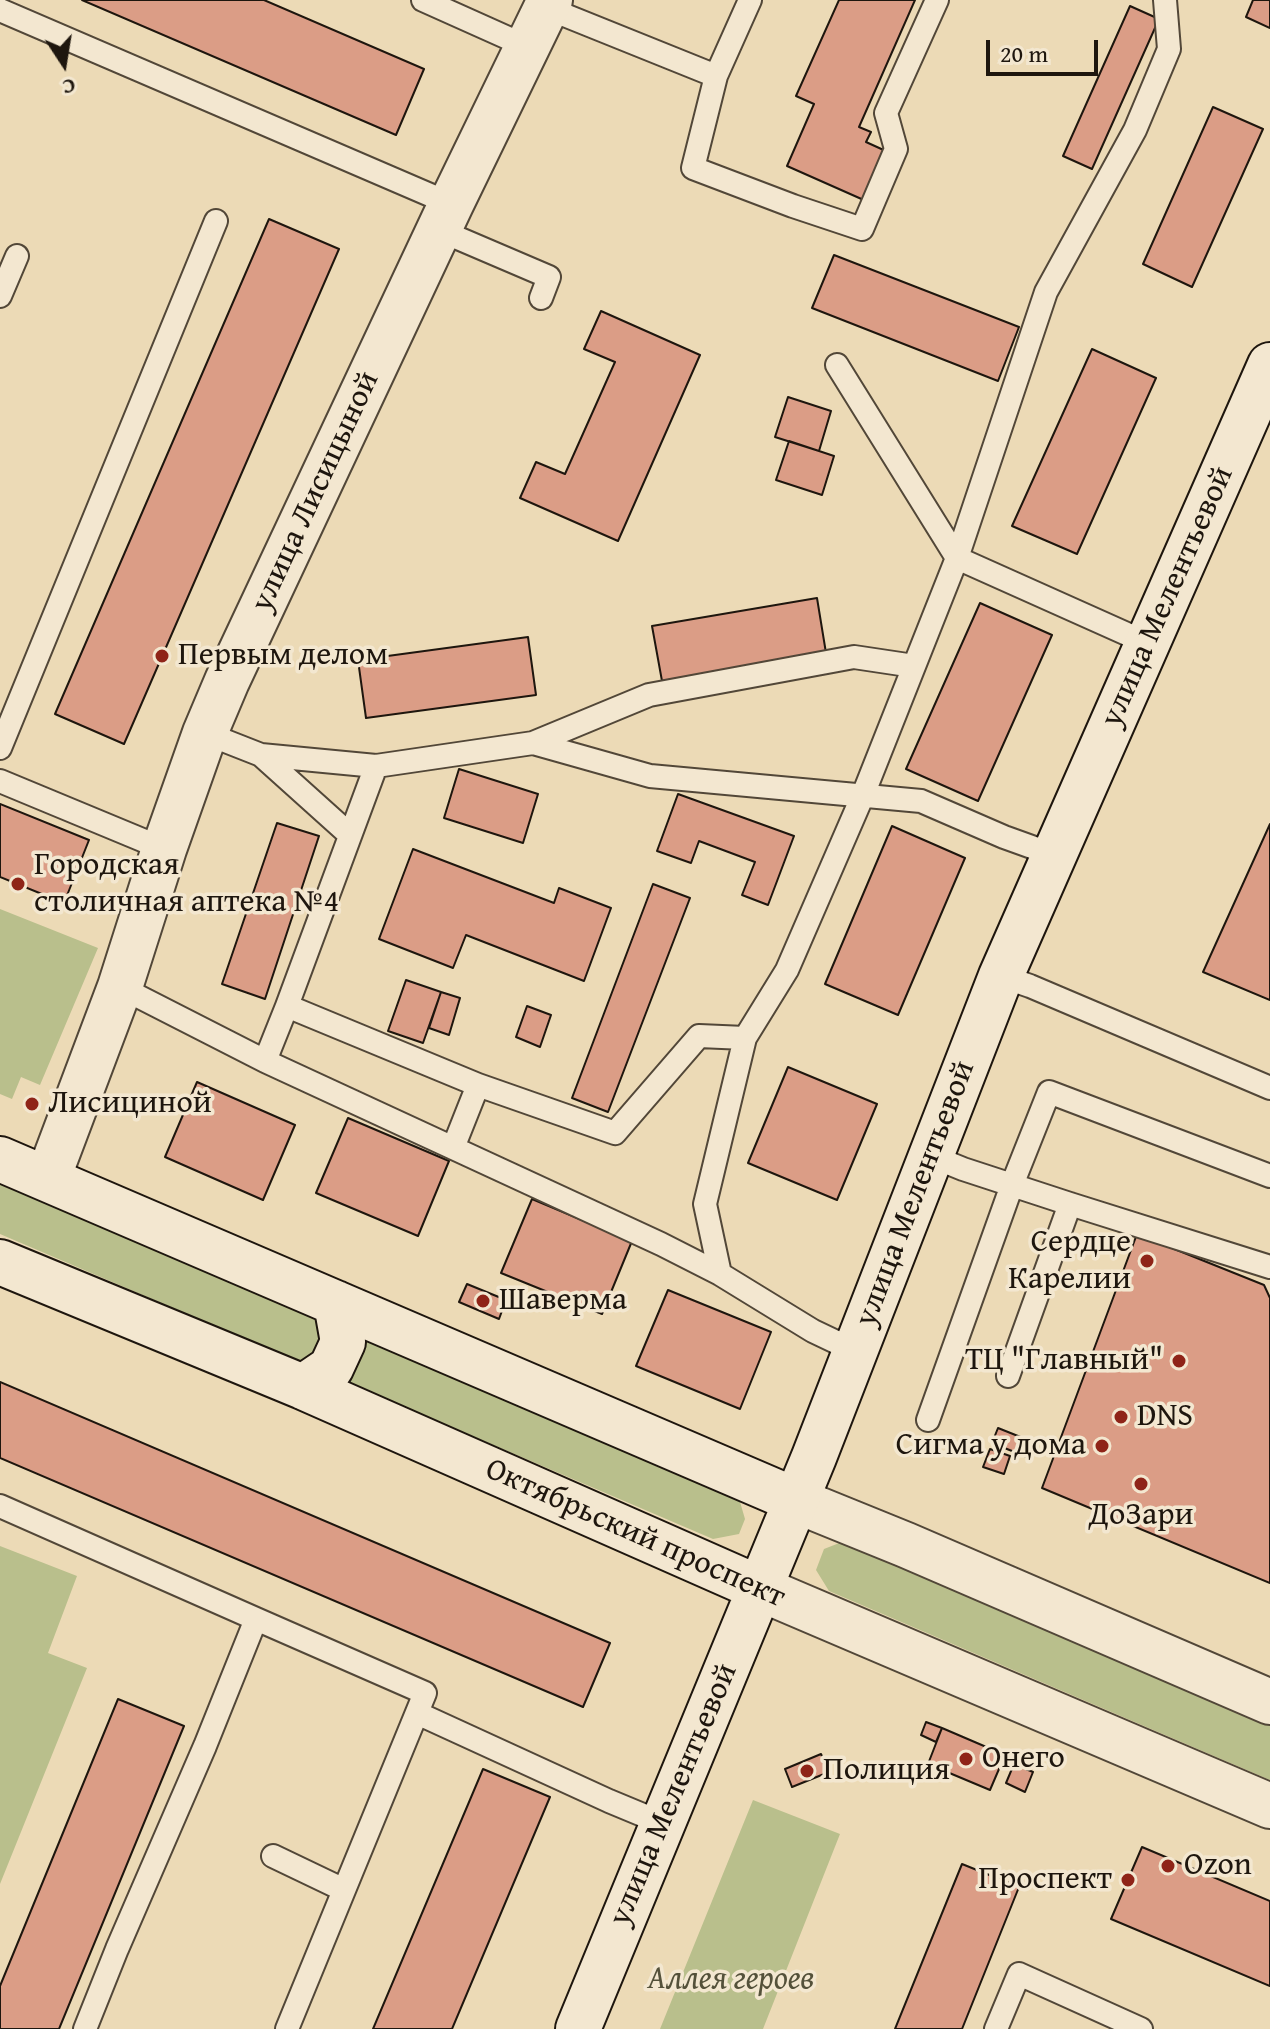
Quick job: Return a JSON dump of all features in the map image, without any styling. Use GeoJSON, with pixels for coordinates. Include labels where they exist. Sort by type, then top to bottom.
{"type":"FeatureCollection","features":[{"type":"Feature","properties":{"kind":"main road","name":"улица Лисицыной"},"geometry":{"type":"LineString","coordinates":[[48,1178],[120,987],[205,733],[227,681],[548,4]]}},
{"type":"Feature","properties":{"kind":"main road","name":"улица Мелентьевой"},"geometry":{"type":"LineString","coordinates":[[578,2029],[761,1589],[1001,976],[1270,365]]}},
{"type":"Feature","properties":{"kind":"main road"},"geometry":{"type":"LineString","coordinates":[[0,1159],[1270,1702]]}},
{"type":"Feature","properties":{"kind":"main road","name":"Октябрьский проспект"},"geometry":{"type":"LineString","coordinates":[[0,1262],[303,1387],[761,1589],[1270,1806]]}},
{"type":"Feature","properties":{"kind":"main road"},"geometry":{"type":"LineString","coordinates":[[303,1387],[331,1368],[343,1342],[336,1303]]}},
{"type":"Feature","properties":{"kind":"lane"},"geometry":{"type":"LineString","coordinates":[[423,0],[528,47]]}},
{"type":"Feature","properties":{"kind":"lane"},"geometry":{"type":"LineString","coordinates":[[750,0],[716,76],[693,168],[862,229],[896,149],[886,113],[937,0]]}},
{"type":"Feature","properties":{"kind":"lane"},"geometry":{"type":"LineString","coordinates":[[720,1274],[705,1204],[745,1038],[787,970],[863,795],[957,558],[1046,292],[1135,130],[1169,49],[1165,0]]}},
{"type":"Feature","properties":{"kind":"lane"},"geometry":{"type":"LineString","coordinates":[[548,4],[716,76]]}},
{"type":"Feature","properties":{"kind":"lane"},"geometry":{"type":"LineString","coordinates":[[0,10],[445,217],[549,277],[541,298]]}},
{"type":"Feature","properties":{"kind":"lane"},"geometry":{"type":"LineString","coordinates":[[0,748],[216,221]]}},
{"type":"Feature","properties":{"kind":"lane"},"geometry":{"type":"LineString","coordinates":[[0,296],[17,256]]}},
{"type":"Feature","properties":{"kind":"lane"},"geometry":{"type":"LineString","coordinates":[[837,365],[957,558],[1147,643]]}},
{"type":"Feature","properties":{"kind":"lane"},"geometry":{"type":"LineString","coordinates":[[205,733],[261,755],[376,766],[533,743],[649,695],[854,657],[914,666]]}},
{"type":"Feature","properties":{"kind":"lane"},"geometry":{"type":"LineString","coordinates":[[533,743],[650,776],[921,801],[1054,855]]}},
{"type":"Feature","properties":{"kind":"lane"},"geometry":{"type":"LineString","coordinates":[[261,755],[350,835]]}},
{"type":"Feature","properties":{"kind":"lane"},"geometry":{"type":"LineString","coordinates":[[265,1061],[376,766]]}},
{"type":"Feature","properties":{"kind":"lane"},"geometry":{"type":"LineString","coordinates":[[0,781],[164,849]]}},
{"type":"Feature","properties":{"kind":"lane"},"geometry":{"type":"LineString","coordinates":[[1001,976],[1270,1088]]}},
{"type":"Feature","properties":{"kind":"lane"},"geometry":{"type":"LineString","coordinates":[[120,987],[265,1061],[661,1244],[720,1274],[813,1331],[855,1351]]}},
{"type":"Feature","properties":{"kind":"lane"},"geometry":{"type":"LineString","coordinates":[[287,1006],[478,1085],[615,1133],[699,1036],[745,1038]]}},
{"type":"Feature","properties":{"kind":"lane"},"geometry":{"type":"LineString","coordinates":[[453,1148],[478,1085]]}},
{"type":"Feature","properties":{"kind":"lane"},"geometry":{"type":"LineString","coordinates":[[928,1420],[1012,1185],[1049,1092],[1270,1176]]}},
{"type":"Feature","properties":{"kind":"lane"},"geometry":{"type":"LineString","coordinates":[[931,1156],[1270,1267]]}},
{"type":"Feature","properties":{"kind":"lane"},"geometry":{"type":"LineString","coordinates":[[1008,1376],[1070,1204]]}},
{"type":"Feature","properties":{"kind":"lane"},"geometry":{"type":"LineString","coordinates":[[0,1506],[425,1693],[287,2029]]}},
{"type":"Feature","properties":{"kind":"lane"},"geometry":{"type":"LineString","coordinates":[[85,2029],[256,1619]]}},
{"type":"Feature","properties":{"kind":"lane"},"geometry":{"type":"LineString","coordinates":[[417,1713],[662,1823]]}},
{"type":"Feature","properties":{"kind":"lane"},"geometry":{"type":"LineString","coordinates":[[273,1856],[344,1890]]}},
{"type":"Feature","properties":{"kind":"lane"},"geometry":{"type":"LineString","coordinates":[[996,2029],[1019,1974],[1141,2029]]}},
{"type":"Feature","properties":{"kind":"green space"},"geometry":{"type":"Polygon","coordinates":[[[0,909],[98,948],[40,1085],[21,1077],[12,1099],[0,1094],[0,909]]]}},
{"type":"Feature","properties":{"kind":"green space"},"geometry":{"type":"Polygon","coordinates":[[[0,1180],[738,1495],[745,1519],[739,1534],[713,1539],[0,1234],[0,1180]]]}},
{"type":"Feature","properties":{"kind":"green space"},"geometry":{"type":"Polygon","coordinates":[[[852,1538],[1270,1718],[1270,1780],[829,1591],[816,1570],[824,1549],[852,1538]]]}},
{"type":"Feature","properties":{"kind":"green space"},"geometry":{"type":"Polygon","coordinates":[[[0,1546],[77,1576],[48,1653],[87,1668],[0,1884],[0,1546]]]}},
{"type":"Feature","properties":{"kind":"green space","name":"Аллея героев"},"geometry":{"type":"Polygon","coordinates":[[[753,1800],[840,1834],[763,2029],[660,2029],[753,1800]]]}},
{"type":"Feature","properties":{"kind":"building"},"geometry":{"type":"Polygon","coordinates":[[[82,0],[264,0],[424,69],[396,135],[82,0]]]}},
{"type":"Feature","properties":{"kind":"building"},"geometry":{"type":"Polygon","coordinates":[[[839,0],[915,0],[859,127],[871,132],[866,142],[888,152],[866,201],[787,166],[814,104],[796,96],[839,0]]]}},
{"type":"Feature","properties":{"kind":"building"},"geometry":{"type":"Polygon","coordinates":[[[1253,0],[1270,0],[1270,28],[1246,17],[1253,0]]]}},
{"type":"Feature","properties":{"kind":"building"},"geometry":{"type":"Polygon","coordinates":[[[1130,6],[1159,19],[1092,169],[1063,156],[1130,6]]]}},
{"type":"Feature","properties":{"kind":"building"},"geometry":{"type":"Polygon","coordinates":[[[1213,107],[1263,129],[1192,287],[1143,264],[1213,107]]]}},
{"type":"Feature","properties":{"kind":"building"},"geometry":{"type":"Polygon","coordinates":[[[269,219],[339,249],[124,744],[55,714],[269,219]]]}},
{"type":"Feature","properties":{"kind":"building"},"geometry":{"type":"Polygon","coordinates":[[[834,255],[1019,327],[998,381],[812,308],[834,255]]]}},
{"type":"Feature","properties":{"kind":"building"},"geometry":{"type":"Polygon","coordinates":[[[601,311],[700,355],[618,541],[520,498],[536,462],[565,474],[615,362],[584,349],[601,311]]]}},
{"type":"Feature","properties":{"kind":"building"},"geometry":{"type":"Polygon","coordinates":[[[1092,349],[1156,378],[1077,554],[1012,526],[1092,349]]]}},
{"type":"Feature","properties":{"kind":"building"},"geometry":{"type":"Polygon","coordinates":[[[788,397],[831,411],[819,451],[775,437],[788,397]]]}},
{"type":"Feature","properties":{"kind":"building"},"geometry":{"type":"Polygon","coordinates":[[[789,441],[834,456],[822,495],[776,480],[789,441]]]}},
{"type":"Feature","properties":{"kind":"building"},"geometry":{"type":"Polygon","coordinates":[[[817,598],[826,653],[662,681],[652,626],[817,598]]]}},
{"type":"Feature","properties":{"kind":"building"},"geometry":{"type":"Polygon","coordinates":[[[980,603],[1052,635],[978,801],[906,769],[980,603]]]}},
{"type":"Feature","properties":{"kind":"building"},"geometry":{"type":"Polygon","coordinates":[[[528,637],[536,695],[366,718],[358,660],[528,637]]]}},
{"type":"Feature","properties":{"kind":"building"},"geometry":{"type":"Polygon","coordinates":[[[459,769],[538,794],[523,843],[444,818],[459,769]]]}},
{"type":"Feature","properties":{"kind":"building"},"geometry":{"type":"Polygon","coordinates":[[[678,794],[794,836],[768,905],[742,895],[755,862],[699,841],[691,863],[657,851],[678,794]]]}},
{"type":"Feature","properties":{"kind":"building"},"geometry":{"type":"Polygon","coordinates":[[[0,804],[89,840],[64,903],[0,877],[0,804]]]}},
{"type":"Feature","properties":{"kind":"building"},"geometry":{"type":"Polygon","coordinates":[[[277,823],[319,836],[265,999],[222,984],[277,823]]]}},
{"type":"Feature","properties":{"kind":"building"},"geometry":{"type":"Polygon","coordinates":[[[1270,824],[1270,1000],[1203,972],[1270,824]]]}},
{"type":"Feature","properties":{"kind":"building"},"geometry":{"type":"Polygon","coordinates":[[[892,826],[965,858],[898,1015],[825,984],[892,826]]]}},
{"type":"Feature","properties":{"kind":"building"},"geometry":{"type":"Polygon","coordinates":[[[413,849],[554,903],[559,888],[611,908],[584,981],[466,935],[453,968],[379,939],[413,849]]]}},
{"type":"Feature","properties":{"kind":"building"},"geometry":{"type":"Polygon","coordinates":[[[653,884],[690,898],[608,1112],[572,1098],[653,884]]]}},
{"type":"Feature","properties":{"kind":"building"},"geometry":{"type":"Polygon","coordinates":[[[406,980],[441,992],[423,1043],[388,1031],[406,980]]]}},
{"type":"Feature","properties":{"kind":"building"},"geometry":{"type":"Polygon","coordinates":[[[441,992],[460,998],[449,1035],[429,1028],[441,992]]]}},
{"type":"Feature","properties":{"kind":"building"},"geometry":{"type":"Polygon","coordinates":[[[527,1006],[551,1015],[540,1047],[516,1037],[527,1006]]]}},
{"type":"Feature","properties":{"kind":"building"},"geometry":{"type":"Polygon","coordinates":[[[788,1067],[877,1104],[837,1200],[748,1163],[788,1067]]]}},
{"type":"Feature","properties":{"kind":"building"},"geometry":{"type":"Polygon","coordinates":[[[197,1082],[295,1125],[263,1200],[165,1157],[197,1082]]]}},
{"type":"Feature","properties":{"kind":"building"},"geometry":{"type":"Polygon","coordinates":[[[348,1118],[449,1161],[418,1236],[316,1193],[348,1118]]]}},
{"type":"Feature","properties":{"kind":"building"},"geometry":{"type":"Polygon","coordinates":[[[532,1199],[632,1241],[602,1314],[501,1273],[532,1199]]]}},
{"type":"Feature","properties":{"kind":"building","name":"ТЦ \"Главный\""},"geometry":{"type":"Polygon","coordinates":[[[1137,1234],[1264,1285],[1270,1298],[1270,1583],[1042,1488],[1137,1234]]]}},
{"type":"Feature","properties":{"kind":"building","name":"Шаверма"},"geometry":{"type":"Polygon","coordinates":[[[467,1284],[506,1300],[499,1319],[459,1302],[467,1284]]]}},
{"type":"Feature","properties":{"kind":"building"},"geometry":{"type":"Polygon","coordinates":[[[668,1290],[771,1332],[740,1409],[636,1366],[668,1290]]]}},
{"type":"Feature","properties":{"kind":"building"},"geometry":{"type":"Polygon","coordinates":[[[0,1382],[610,1643],[583,1707],[0,1458],[0,1382]]]}},
{"type":"Feature","properties":{"kind":"building"},"geometry":{"type":"Polygon","coordinates":[[[998,1428],[1033,1442],[1027,1457],[992,1443],[998,1428]]]}},
{"type":"Feature","properties":{"kind":"building"},"geometry":{"type":"Polygon","coordinates":[[[990,1449],[1010,1456],[1004,1474],[983,1467],[990,1449]]]}},
{"type":"Feature","properties":{"kind":"building"},"geometry":{"type":"Polygon","coordinates":[[[118,1699],[184,1726],[59,2029],[0,2029],[0,1986],[118,1699]]]}},
{"type":"Feature","properties":{"kind":"building"},"geometry":{"type":"Polygon","coordinates":[[[926,1722],[942,1728],[936,1742],[921,1735],[926,1722]]]}},
{"type":"Feature","properties":{"kind":"building","name":"Онего"},"geometry":{"type":"Polygon","coordinates":[[[942,1728],[1005,1755],[990,1790],[928,1764],[942,1728]]]}},
{"type":"Feature","properties":{"kind":"building","name":"Полиция"},"geometry":{"type":"Polygon","coordinates":[[[821,1754],[829,1772],[792,1787],[785,1769],[821,1754]]]}},
{"type":"Feature","properties":{"kind":"building"},"geometry":{"type":"Polygon","coordinates":[[[1014,1764],[1033,1772],[1025,1792],[1006,1783],[1014,1764]]]}},
{"type":"Feature","properties":{"kind":"building"},"geometry":{"type":"Polygon","coordinates":[[[483,1769],[550,1797],[452,2029],[373,2029],[483,1769]]]}},
{"type":"Feature","properties":{"kind":"building"},"geometry":{"type":"Polygon","coordinates":[[[1142,1847],[1270,1901],[1270,1986],[1111,1919],[1142,1847]]]}},
{"type":"Feature","properties":{"kind":"building"},"geometry":{"type":"Polygon","coordinates":[[[962,1864],[1019,1887],[962,2029],[895,2029],[962,1864]]]}},
{"type":"Feature","properties":{"kind":"place","name":"Первым делом"},"geometry":{"type":"Point","coordinates":[162,656]}},
{"type":"Feature","properties":{"kind":"place","name":"Городская столичная аптека №4"},"geometry":{"type":"Point","coordinates":[18,884]}},
{"type":"Feature","properties":{"kind":"place","name":"Лисициной"},"geometry":{"type":"Point","coordinates":[32,1104]}},
{"type":"Feature","properties":{"kind":"place","name":"Сердце Карелии"},"geometry":{"type":"Point","coordinates":[1147,1261]}},
{"type":"Feature","properties":{"kind":"place","name":"Шаверма"},"geometry":{"type":"Point","coordinates":[483,1301]}},
{"type":"Feature","properties":{"kind":"place","name":"ТЦ \"Главный\""},"geometry":{"type":"Point","coordinates":[1179,1361]}},
{"type":"Feature","properties":{"kind":"place","name":"DNS"},"geometry":{"type":"Point","coordinates":[1121,1417]}},
{"type":"Feature","properties":{"kind":"place","name":"Сигма у дома"},"geometry":{"type":"Point","coordinates":[1102,1446]}},
{"type":"Feature","properties":{"kind":"place","name":"ДоЗари"},"geometry":{"type":"Point","coordinates":[1141,1484]}},
{"type":"Feature","properties":{"kind":"place","name":"Онего"},"geometry":{"type":"Point","coordinates":[966,1759]}},
{"type":"Feature","properties":{"kind":"place","name":"Полиция"},"geometry":{"type":"Point","coordinates":[807,1771]}},
{"type":"Feature","properties":{"kind":"place","name":"Ozon"},"geometry":{"type":"Point","coordinates":[1168,1866]}},
{"type":"Feature","properties":{"kind":"place","name":"Проспект"},"geometry":{"type":"Point","coordinates":[1128,1880]}}]}
